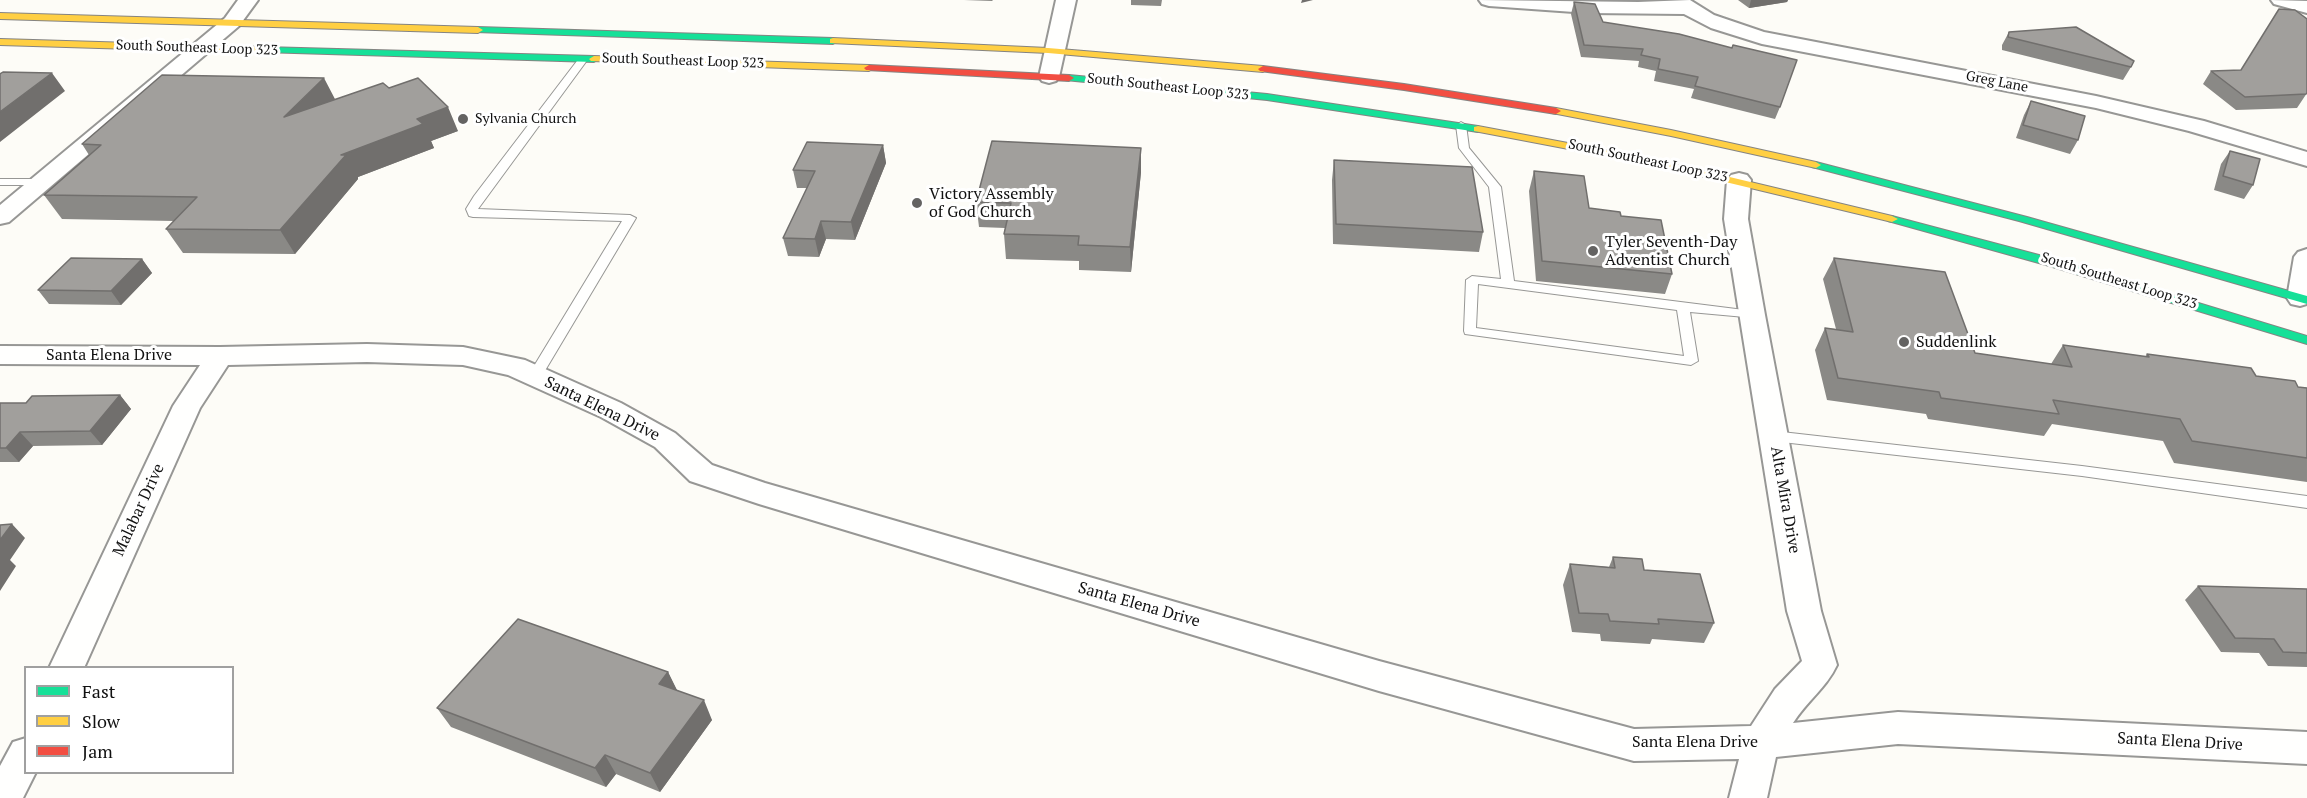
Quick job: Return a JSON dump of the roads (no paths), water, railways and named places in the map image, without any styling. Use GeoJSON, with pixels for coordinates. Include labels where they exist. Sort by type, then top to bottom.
{"type":"FeatureCollection","features":[{"type":"Feature","properties":{"kind":"highway","name":"South Southeast Loop 323"},"geometry":{"type":"LineString","coordinates":[[0,16],[882,41],[1055,50],[1203,62],[1409,87],[1564,113],[1735,147],[1998,212],[2304,299]]}},
{"type":"Feature","properties":{"kind":"highway","name":"South Southeast Loop 323"},"geometry":{"type":"LineString","coordinates":[[0,42],[826,65],[1049,76],[1262,97],[1461,125],[1586,147],[1739,180],[2017,250],[2307,340]]}},
{"type":"Feature","properties":{"kind":"street"},"geometry":{"type":"LineString","coordinates":[[0,218],[232,22],[248,0]]}},
{"type":"Feature","properties":{"kind":"street"},"geometry":{"type":"LineString","coordinates":[[1049,76],[1066,0]]}},
{"type":"Feature","properties":{"kind":"street"},"geometry":{"type":"LineString","coordinates":[[1489,0],[1537,6],[1596,8],[1683,4]]}},
{"type":"Feature","properties":{"kind":"street"},"geometry":{"type":"LineString","coordinates":[[2281,0],[2307,7]]}},
{"type":"Feature","properties":{"kind":"street","name":"Greg Lane"},"geometry":{"type":"LineString","coordinates":[[1683,4],[1722,27],[1762,38],[2096,102],[2196,126],[2307,159]]}},
{"type":"Feature","properties":{"kind":"street","name":"Alta Mira Drive"},"geometry":{"type":"LineString","coordinates":[[1739,180],[1736,219],[1752,315],[1804,611],[1820,665],[1788,700],[1761,742],[1748,798]]}},
{"type":"Feature","properties":{"kind":"street"},"geometry":{"type":"LineString","coordinates":[[2304,299],[2307,257]]}},
{"type":"Feature","properties":{"kind":"street","name":"Santa Elena Drive"},"geometry":{"type":"LineString","coordinates":[[0,355],[220,356],[367,353],[463,356],[515,367],[611,410],[665,440],[701,473],[759,494],[1378,676],[1634,745],[1761,742],[1898,728],[2307,748]]}},
{"type":"Feature","properties":{"kind":"street","name":"Malabar Drive"},"geometry":{"type":"LineString","coordinates":[[67,666],[187,406],[220,356]]}},
{"type":"Feature","properties":{"kind":"street"},"geometry":{"type":"LineString","coordinates":[[3,798],[24,758]]}},
{"type":"Feature","properties":{"kind":"lane"},"geometry":{"type":"LineString","coordinates":[[535,376],[630,218],[473,214],[472,209],[484,189],[583,59]]}},
{"type":"Feature","properties":{"kind":"lane"},"geometry":{"type":"LineString","coordinates":[[1461,125],[1464,148],[1495,187],[1508,284]]}},
{"type":"Feature","properties":{"kind":"lane"},"geometry":{"type":"LineString","coordinates":[[0,182],[41,183]]}},
{"type":"Feature","properties":{"kind":"lane"},"geometry":{"type":"LineString","coordinates":[[1683,307],[1691,361],[1470,331],[1472,280],[1752,315]]}},
{"type":"Feature","properties":{"kind":"lane"},"geometry":{"type":"LineString","coordinates":[[1773,436],[2082,471],[2307,502]]}},
{"type":"Feature","properties":{"kind":"place","name":"Sylvania Church"},"geometry":{"type":"Point","coordinates":[463,119]}},
{"type":"Feature","properties":{"kind":"place","name":"Victory Assembly of God Church"},"geometry":{"type":"Point","coordinates":[917,203]}},
{"type":"Feature","properties":{"kind":"place","name":"Tyler Seventh-Day Adventist Church"},"geometry":{"type":"Point","coordinates":[1593,251]}},
{"type":"Feature","properties":{"kind":"place","name":"Suddenlink"},"geometry":{"type":"Point","coordinates":[1904,342]}}]}
